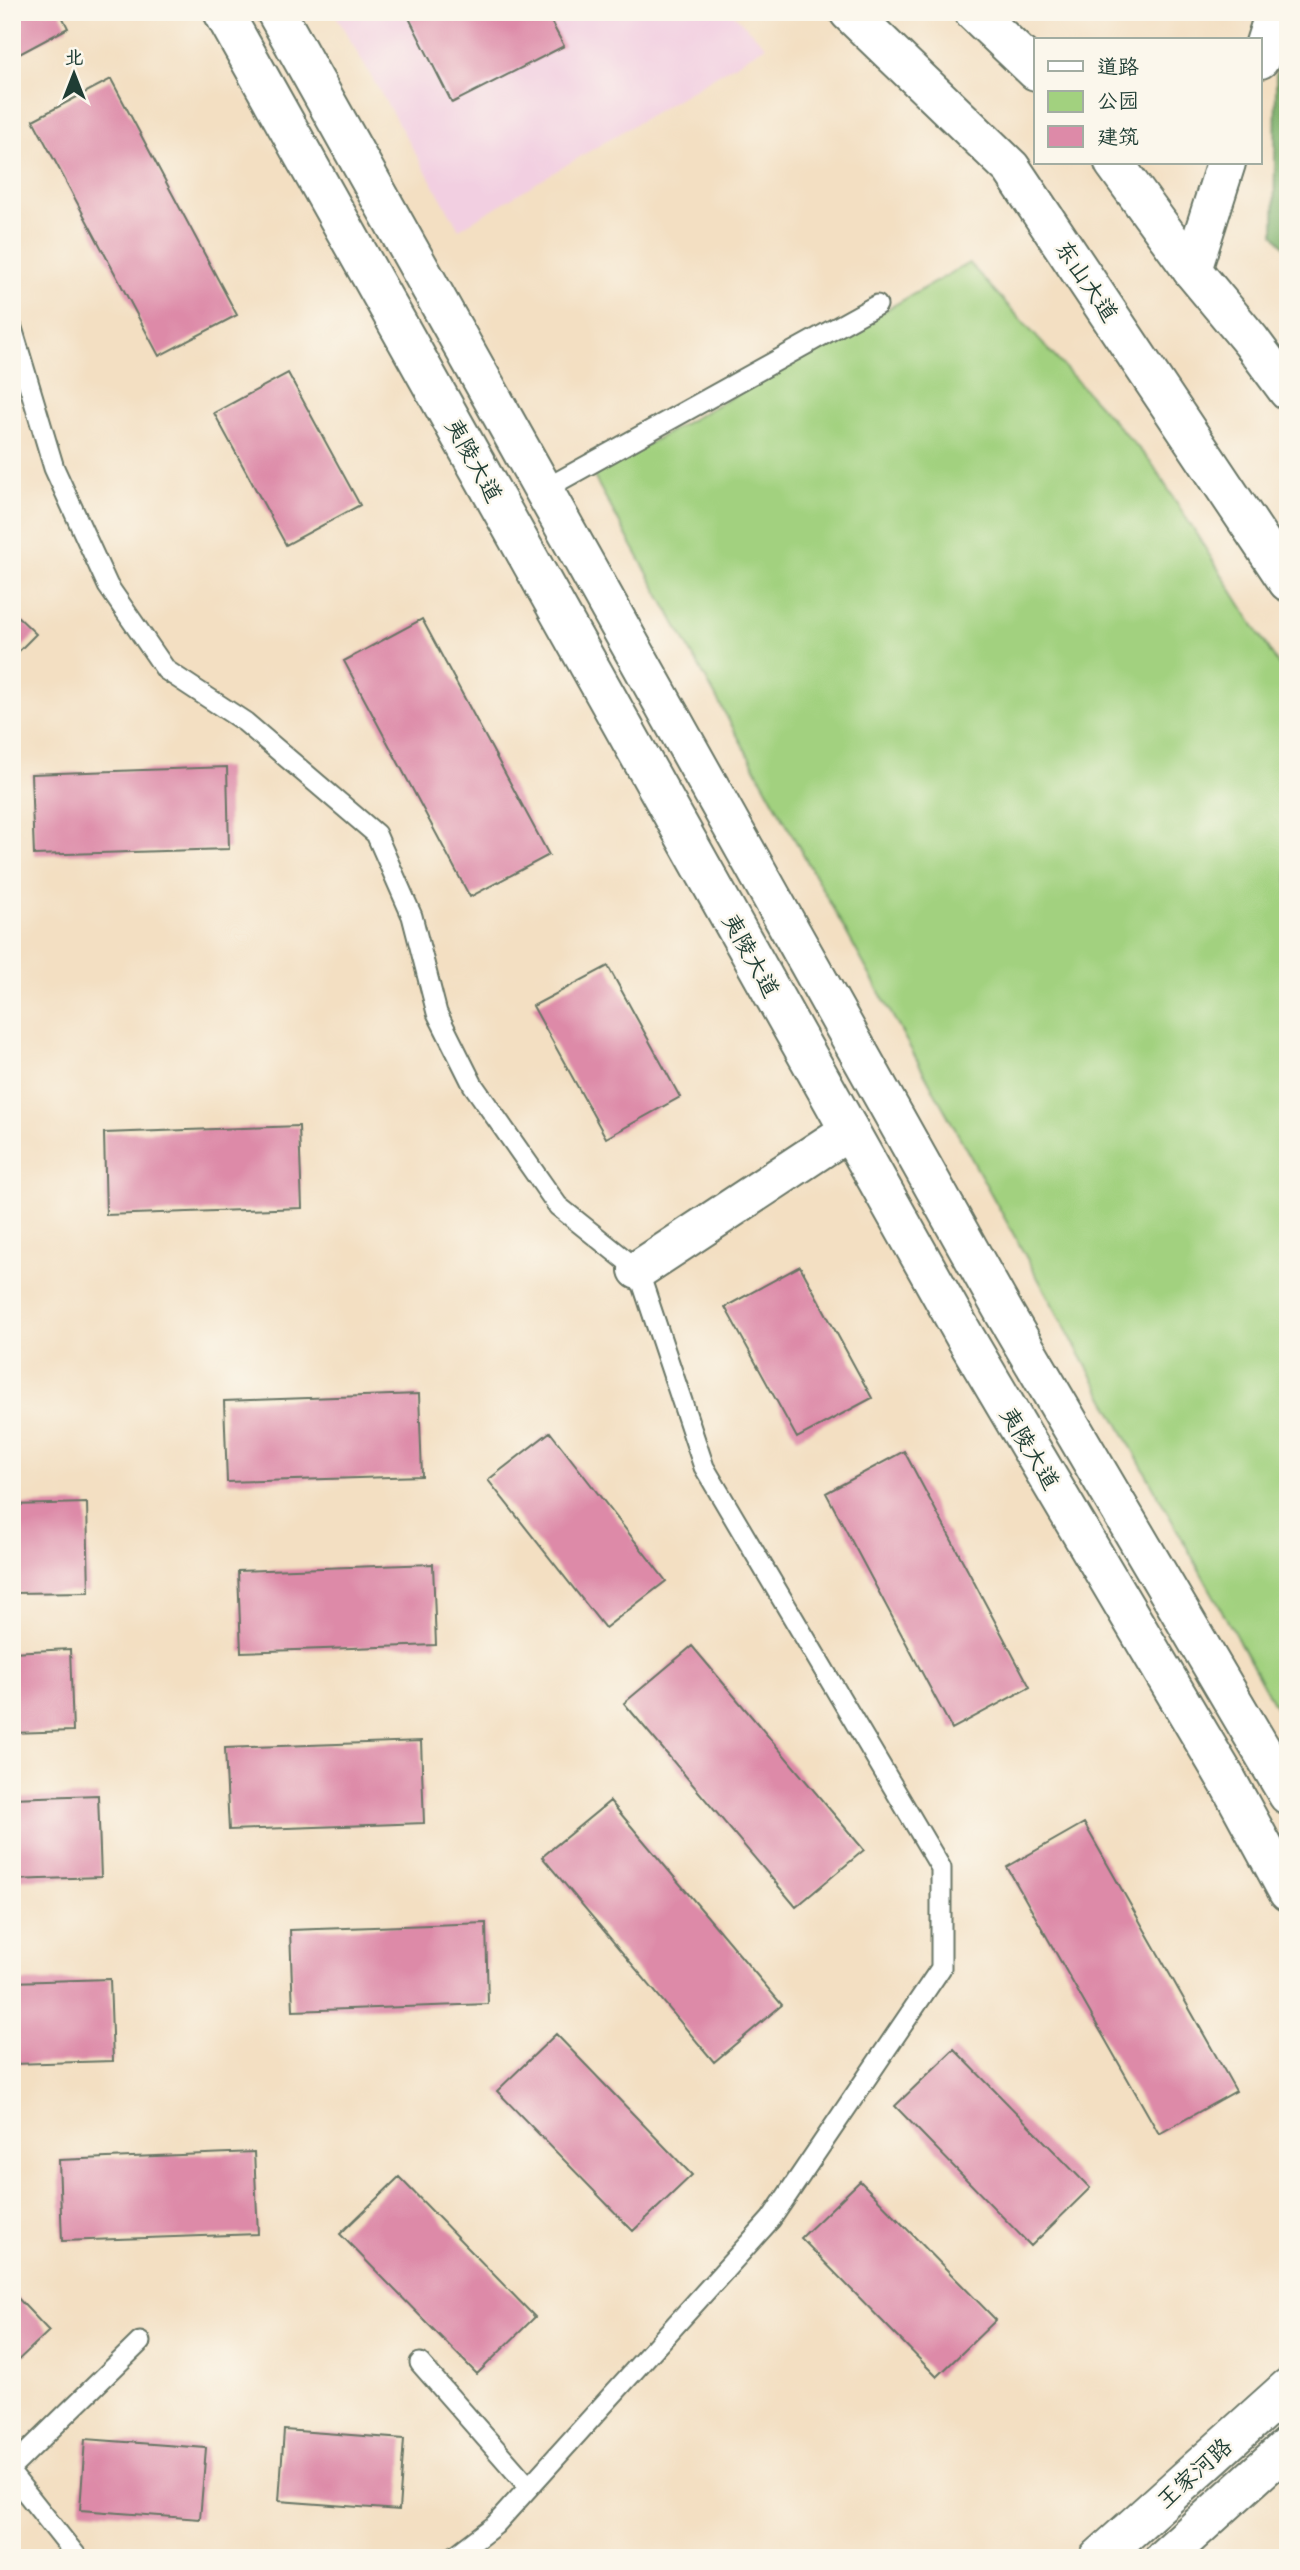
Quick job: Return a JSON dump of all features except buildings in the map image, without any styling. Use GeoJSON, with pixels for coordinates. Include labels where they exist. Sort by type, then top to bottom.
{"type":"FeatureCollection","features":[{"type":"Feature","properties":{"kind":"main road","name":"夷陵大道"},"geometry":{"type":"LineString","coordinates":[[223,12],[965,1337],[1227,1780],[1288,1892]]}},
{"type":"Feature","properties":{"kind":"main road","name":"夷陵大道"},"geometry":{"type":"LineString","coordinates":[[276,12],[1005,1314],[1288,1795]]}},
{"type":"Feature","properties":{"kind":"main road","name":"东山大道"},"geometry":{"type":"LineString","coordinates":[[849,12],[1010,168],[1288,582]]}},
{"type":"Feature","properties":{"kind":"main road"},"geometry":{"type":"LineString","coordinates":[[974,12],[1034,70]]}},
{"type":"Feature","properties":{"kind":"main road"},"geometry":{"type":"LineString","coordinates":[[1262,52],[1275,12]]}},
{"type":"Feature","properties":{"kind":"main road"},"geometry":{"type":"LineString","coordinates":[[1115,164],[1192,270],[1288,391]]}},
{"type":"Feature","properties":{"kind":"main road"},"geometry":{"type":"LineString","coordinates":[[1192,270],[1226,164]]}},
{"type":"Feature","properties":{"kind":"main road"},"geometry":{"type":"LineString","coordinates":[[638,1270],[844,1134],[848,1128]]}},
{"type":"Feature","properties":{"kind":"main road","name":"王家河路"},"geometry":{"type":"LineString","coordinates":[[1099,2558],[1288,2388]]}},
{"type":"Feature","properties":{"kind":"main road","name":"王家河路"},"geometry":{"type":"LineString","coordinates":[[1164,2558],[1288,2446]]}},
{"type":"Feature","properties":{"kind":"lane"},"geometry":{"type":"LineString","coordinates":[[543,490],[877,304]]}},
{"type":"Feature","properties":{"kind":"lane"},"geometry":{"type":"LineString","coordinates":[[12,328],[54,468],[108,586],[166,670],[245,722],[376,834],[412,916],[437,1013],[473,1085],[558,1206],[638,1270],[704,1466],[941,1868],[941,1968],[771,2219],[495,2525],[452,2558]]}},
{"type":"Feature","properties":{"kind":"lane"},"geometry":{"type":"LineString","coordinates":[[12,2467],[140,2342]]}},
{"type":"Feature","properties":{"kind":"lane"},"geometry":{"type":"LineString","coordinates":[[420,2363],[529,2487]]}},
{"type":"Feature","properties":{"kind":"lane"},"geometry":{"type":"LineString","coordinates":[[12,2475],[78,2558]]}},
{"type":"Feature","properties":{"kind":"shaded area"},"geometry":{"type":"Polygon","coordinates":[[[334,12],[731,12],[766,46],[459,229],[334,12]]]}},
{"type":"Feature","properties":{"kind":"green space"},"geometry":{"type":"Polygon","coordinates":[[[1277,12],[1288,12],[1288,251],[1274,234],[1277,12]]]}},
{"type":"Feature","properties":{"kind":"green space"},"geometry":{"type":"Polygon","coordinates":[[[969,263],[1151,462],[1288,680],[1288,1730],[593,475],[969,263]]]}}]}
